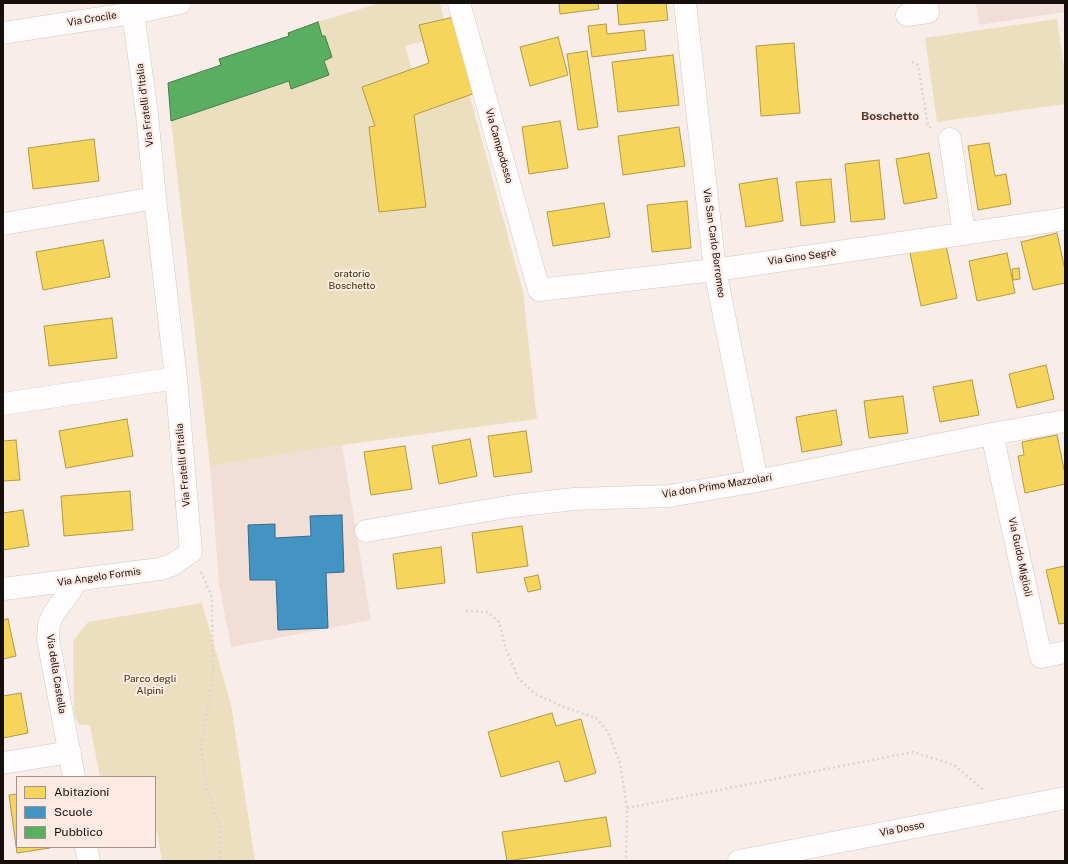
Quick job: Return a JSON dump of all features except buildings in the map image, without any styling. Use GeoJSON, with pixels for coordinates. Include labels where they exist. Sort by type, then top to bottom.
{"type":"FeatureCollection","features":[{"type":"Feature","properties":{"kind":"street","name":"Via Crocile"},"geometry":{"type":"LineString","coordinates":[[3,33],[133,13],[180,3]]}},
{"type":"Feature","properties":{"kind":"street","name":"Via Campodosso"},"geometry":{"type":"LineString","coordinates":[[459,3],[539,290]]}},
{"type":"Feature","properties":{"kind":"street","name":"Via San Carlo Borromeo"},"geometry":{"type":"LineString","coordinates":[[685,3],[715,270],[757,481]]}},
{"type":"Feature","properties":{"kind":"street"},"geometry":{"type":"LineString","coordinates":[[907,15],[928,12],[926,3]]}},
{"type":"Feature","properties":{"kind":"street","name":"Via Fratelli d'Italia"},"geometry":{"type":"LineString","coordinates":[[133,13],[147,114],[155,198],[176,378],[191,552]]}},
{"type":"Feature","properties":{"kind":"street"},"geometry":{"type":"LineString","coordinates":[[950,139],[964,234]]}},
{"type":"Feature","properties":{"kind":"street"},"geometry":{"type":"LineString","coordinates":[[3,224],[155,198]]}},
{"type":"Feature","properties":{"kind":"street","name":"Via Gino Segrè"},"geometry":{"type":"LineString","coordinates":[[539,290],[715,270],[1065,219]]}},
{"type":"Feature","properties":{"kind":"street"},"geometry":{"type":"LineString","coordinates":[[3,404],[176,378]]}},
{"type":"Feature","properties":{"kind":"street","name":"Via don Primo Mazzolari"},"geometry":{"type":"LineString","coordinates":[[366,531],[513,506],[574,499],[668,496],[757,481],[1065,421]]}},
{"type":"Feature","properties":{"kind":"street","name":"Via Guido Miglioli"},"geometry":{"type":"LineString","coordinates":[[992,434],[1042,657],[1065,652]]}},
{"type":"Feature","properties":{"kind":"street","name":"Via Angelo Formis"},"geometry":{"type":"LineString","coordinates":[[3,589],[160,568],[172,565],[191,552]]}},
{"type":"Feature","properties":{"kind":"street","name":"Via della Castella"},"geometry":{"type":"LineString","coordinates":[[74,776],[48,639],[49,624],[54,613],[78,580]]}},
{"type":"Feature","properties":{"kind":"street"},"geometry":{"type":"LineString","coordinates":[[3,763],[70,752]]}},
{"type":"Feature","properties":{"kind":"street","name":"Via Dosso"},"geometry":{"type":"LineString","coordinates":[[739,861],[1065,798]]}},
{"type":"Feature","properties":{"kind":"street"},"geometry":{"type":"LineString","coordinates":[[86,848],[89,861]]}},
{"type":"Feature","properties":{"kind":"path"},"geometry":{"type":"LineString","coordinates":[[912,62],[918,65],[928,126],[950,139]]}},
{"type":"Feature","properties":{"kind":"path"},"geometry":{"type":"LineString","coordinates":[[191,552],[212,597],[213,674],[201,747],[206,784],[220,827],[220,861]]}},
{"type":"Feature","properties":{"kind":"path"},"geometry":{"type":"LineString","coordinates":[[466,610],[488,612],[499,622],[506,649],[518,678],[535,694],[596,718],[608,732],[620,763],[627,808],[626,861]]}},
{"type":"Feature","properties":{"kind":"path"},"geometry":{"type":"LineString","coordinates":[[627,808],[913,752],[954,765],[1007,809]]}},
{"type":"Feature","properties":{"kind":"shaded area"},"geometry":{"type":"Polygon","coordinates":[[[976,3],[1065,3],[1065,12],[979,25],[976,3]]]}},
{"type":"Feature","properties":{"kind":"shaded area"},"geometry":{"type":"Polygon","coordinates":[[[342,445],[371,620],[231,647],[219,584],[210,466],[342,445]]]}},
{"type":"Feature","properties":{"kind":"green space","name":"oratorio Boschetto"},"geometry":{"type":"Polygon","coordinates":[[[380,3],[440,3],[447,32],[443,36],[405,46],[416,83],[468,89],[523,292],[537,419],[342,445],[210,466],[171,121],[289,81],[292,89],[329,75],[324,61],[331,56],[325,36],[322,36],[318,22],[380,3]]]}},
{"type":"Feature","properties":{"kind":"green space"},"geometry":{"type":"Polygon","coordinates":[[[1057,19],[1065,75],[1065,104],[937,122],[925,38],[1057,19]]]}},
{"type":"Feature","properties":{"kind":"green space","name":"Parco degli Alpini"},"geometry":{"type":"Polygon","coordinates":[[[202,603],[231,705],[255,861],[162,861],[156,831],[156,776],[100,776],[90,725],[79,725],[74,714],[73,641],[88,622],[202,603]]]}},
{"type":"Feature","properties":{"kind":"district","name":"Boschetto"},"geometry":{"type":"Point","coordinates":[890,116]}}]}
